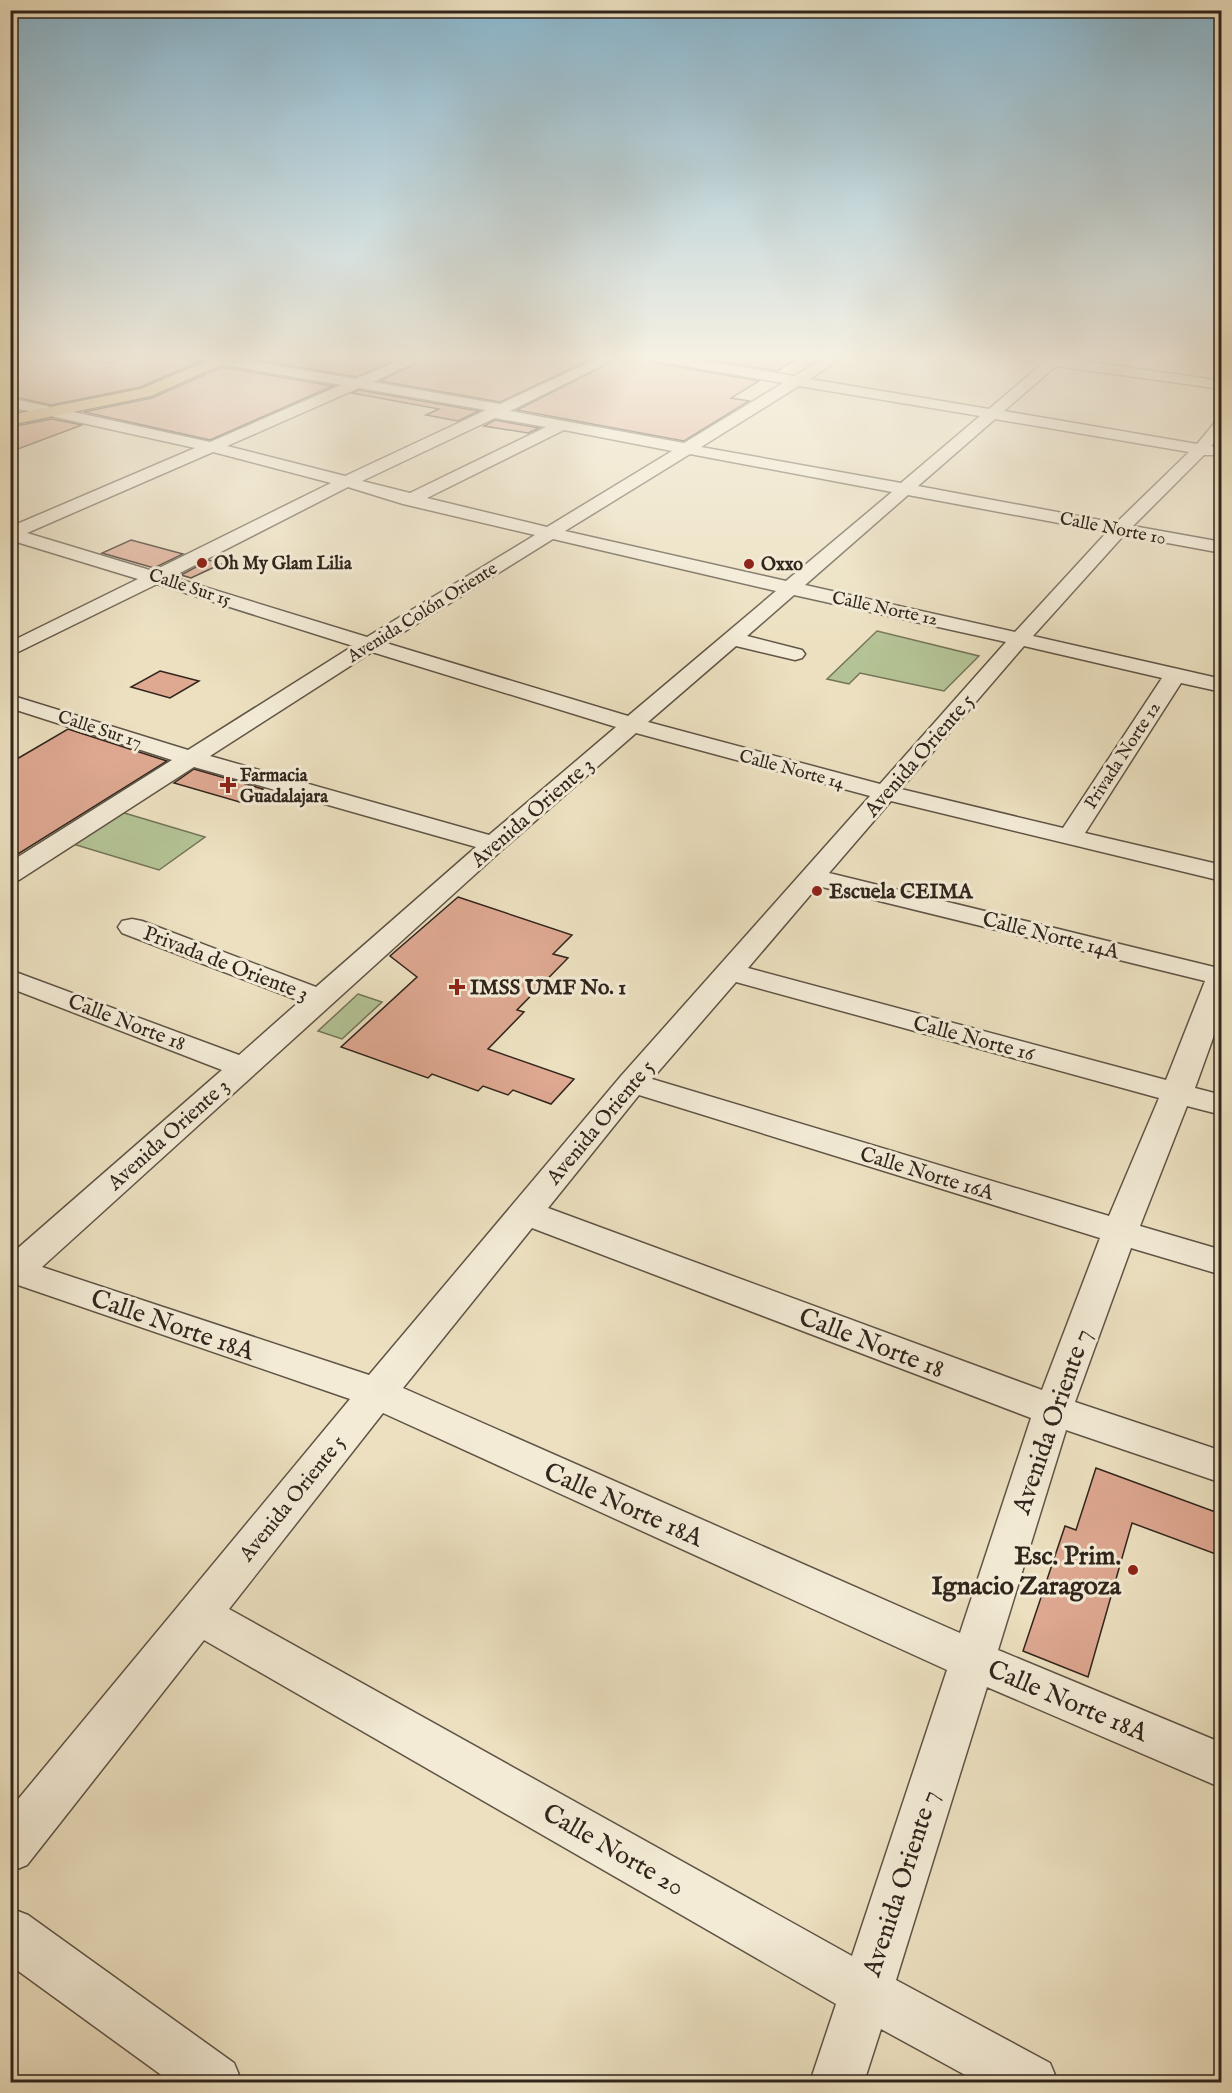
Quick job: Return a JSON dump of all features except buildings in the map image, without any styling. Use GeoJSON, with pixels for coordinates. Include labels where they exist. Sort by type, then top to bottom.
{"type":"FeatureCollection","features":[{"type":"Feature","properties":{"kind":"street"},"geometry":{"type":"LineString","coordinates":[[11,534],[194,454]]}},
{"type":"Feature","properties":{"kind":"street","name":"Calle Norte 12"},"geometry":{"type":"LineString","coordinates":[[239,454],[409,500],[790,588],[1021,638],[1221,686]]}},
{"type":"Feature","properties":{"kind":"street"},"geometry":{"type":"LineString","coordinates":[[10,650],[344,483],[408,454]]}},
{"type":"Feature","properties":{"kind":"street"},"geometry":{"type":"LineString","coordinates":[[409,500],[504,454]]}},
{"type":"Feature","properties":{"kind":"street","name":"Avenida Colón Oriente"},"geometry":{"type":"LineString","coordinates":[[10,874],[190,758],[676,454]]}},
{"type":"Feature","properties":{"kind":"street","name":"Calle Norte 10"},"geometry":{"type":"LineString","coordinates":[[715,454],[1221,548]]}},
{"type":"Feature","properties":{"kind":"street","name":"Avenida Oriente 3"},"geometry":{"type":"LineString","coordinates":[[13,1273],[494,844],[634,726],[730,638],[945,454]]}},
{"type":"Feature","properties":{"kind":"street","name":"Avenida Oriente 5"},"geometry":{"type":"LineString","coordinates":[[10,1848],[376,1393],[727,971],[1021,638],[1120,529],[1196,454]]}},
{"type":"Feature","properties":{"kind":"street","name":"Calle Sur 15"},"geometry":{"type":"LineString","coordinates":[[11,534],[156,576],[368,646]]}},
{"type":"Feature","properties":{"kind":"street"},"geometry":{"type":"LineString","coordinates":[[730,638],[795,654]]}},
{"type":"Feature","properties":{"kind":"street","name":"Calle Norte 14"},"geometry":{"type":"LineString","coordinates":[[368,646],[634,726],[884,794],[1221,873]]}},
{"type":"Feature","properties":{"kind":"street","name":"Privada Norte 12"},"geometry":{"type":"LineString","coordinates":[[1070,836],[1175,675]]}},
{"type":"Feature","properties":{"kind":"street","name":"Calle Sur 17"},"geometry":{"type":"LineString","coordinates":[[10,701],[190,758]]}},
{"type":"Feature","properties":{"kind":"street"},"geometry":{"type":"LineString","coordinates":[[190,758],[494,844]]}},
{"type":"Feature","properties":{"kind":"street","name":"Calle Norte 14A"},"geometry":{"type":"LineString","coordinates":[[811,876],[1221,976]]}},
{"type":"Feature","properties":{"kind":"street","name":"Privada de Oriente 3"},"geometry":{"type":"LineString","coordinates":[[132,927],[320,998]]}},
{"type":"Feature","properties":{"kind":"street","name":"Calle Norte 16"},"geometry":{"type":"LineString","coordinates":[[727,971],[1221,1105]]}},
{"type":"Feature","properties":{"kind":"street","name":"Avenida Oriente 7"},"geometry":{"type":"LineString","coordinates":[[837,2082],[971,1659],[1053,1410],[1120,1232],[1178,1093],[1221,976]]}},
{"type":"Feature","properties":{"kind":"street","name":"Calle Norte 18"},"geometry":{"type":"LineString","coordinates":[[10,978],[243,1067]]}},
{"type":"Feature","properties":{"kind":"street","name":"Calle Norte 16A"},"geometry":{"type":"LineString","coordinates":[[632,1083],[1221,1263]]}},
{"type":"Feature","properties":{"kind":"street","name":"Calle Norte 18"},"geometry":{"type":"LineString","coordinates":[[525,1212],[1053,1410],[1221,1467]]}},
{"type":"Feature","properties":{"kind":"street","name":"Calle Norte 18A"},"geometry":{"type":"LineString","coordinates":[[13,1273],[376,1393],[971,1659],[1221,1766]]}},
{"type":"Feature","properties":{"kind":"street","name":"Calle Norte 20"},"geometry":{"type":"LineString","coordinates":[[198,1614],[866,1992],[1032,2082]]}},
{"type":"Feature","properties":{"kind":"street"},"geometry":{"type":"LineString","coordinates":[[10,1933],[215,2082]]}},
{"type":"Feature","properties":{"kind":"green space"},"geometry":{"type":"Polygon","coordinates":[[[877,631],[979,656],[944,691],[860,673],[849,684],[827,679],[877,631]]]}},
{"type":"Feature","properties":{"kind":"green space"},"geometry":{"type":"Polygon","coordinates":[[[121,812],[205,837],[159,870],[73,844],[121,812]]]}},
{"type":"Feature","properties":{"kind":"green space"},"geometry":{"type":"Polygon","coordinates":[[[358,994],[382,1002],[342,1039],[318,1031],[358,994]]]}},
{"type":"Feature","properties":{"kind":"place","name":"Oh My Glam Lilia"},"geometry":{"type":"Point","coordinates":[202,563]}},
{"type":"Feature","properties":{"kind":"place","name":"Oxxo"},"geometry":{"type":"Point","coordinates":[749,564]}},
{"type":"Feature","properties":{"kind":"place","name":"Farmacia Guadalajara"},"geometry":{"type":"Point","coordinates":[228,785]}},
{"type":"Feature","properties":{"kind":"place","name":"Escuela CEIMA"},"geometry":{"type":"Point","coordinates":[817,891]}},
{"type":"Feature","properties":{"kind":"place","name":"IMSS UMF No. 1"},"geometry":{"type":"Point","coordinates":[457,987]}},
{"type":"Feature","properties":{"kind":"place","name":"Esc. Prim. Ignacio Zaragoza"},"geometry":{"type":"Point","coordinates":[1133,1570]}}]}
